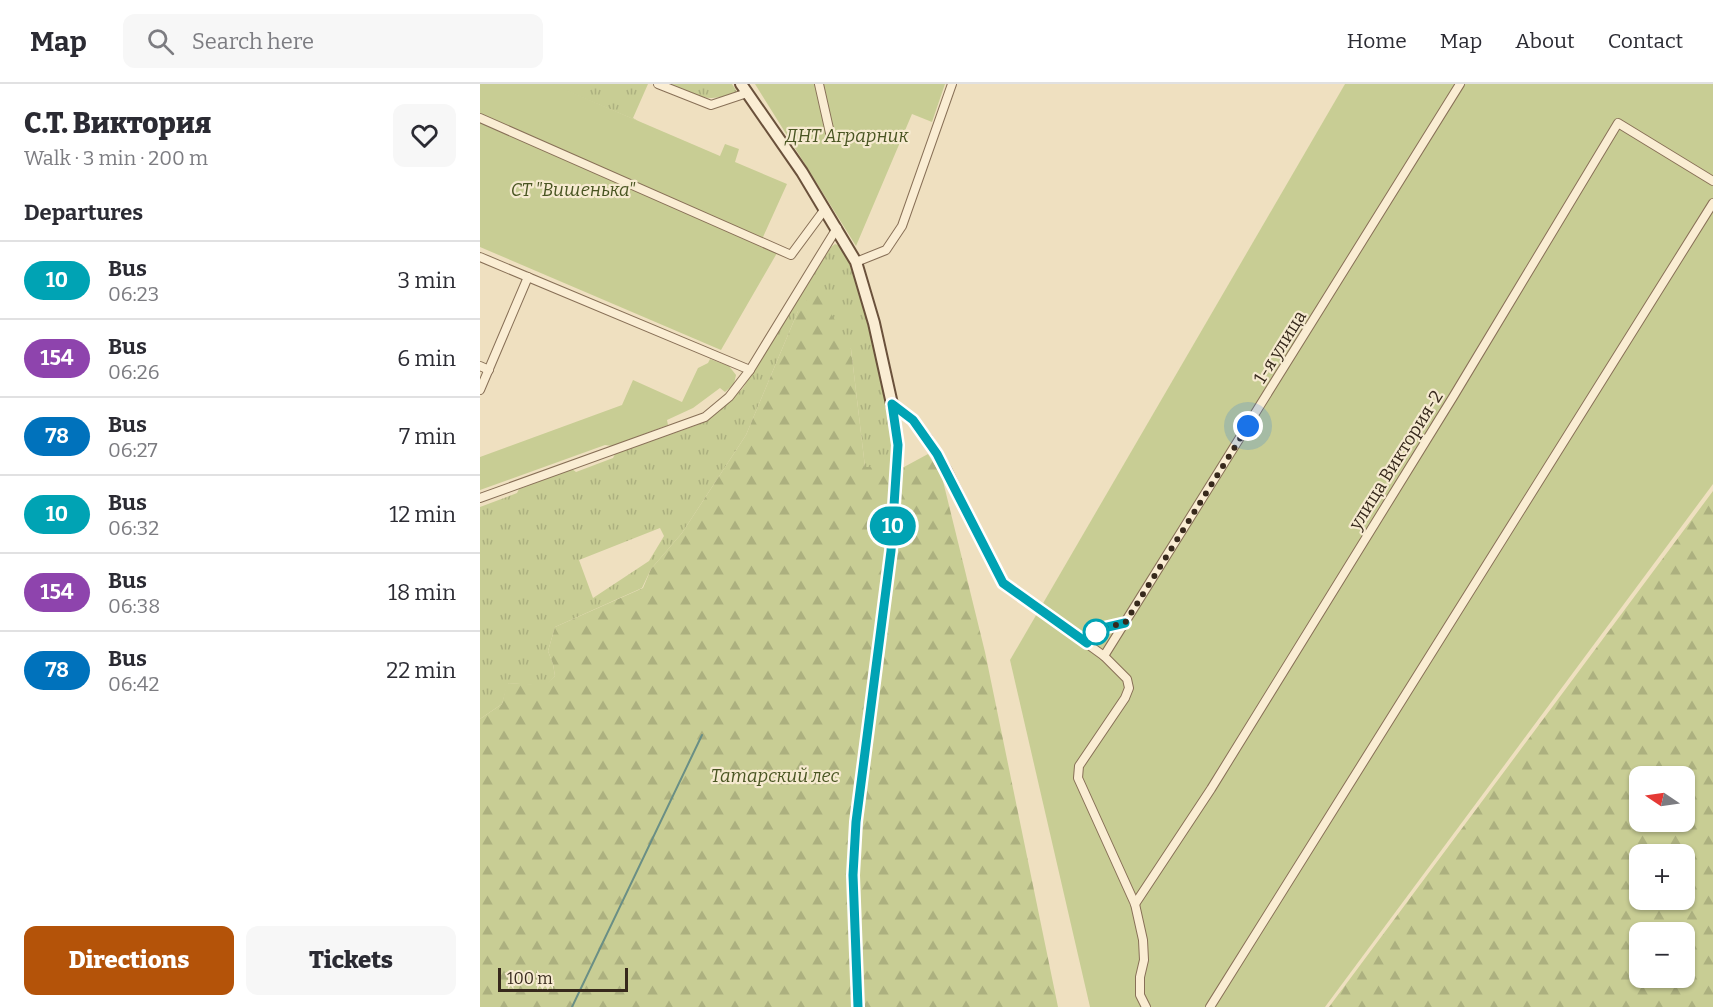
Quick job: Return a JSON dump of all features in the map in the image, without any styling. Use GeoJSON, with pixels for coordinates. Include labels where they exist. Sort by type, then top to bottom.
{"type":"FeatureCollection","features":[{"type":"Feature","properties":{"kind":"street"},"geometry":{"type":"LineString","coordinates":[[658,84],[711,105],[744,88],[825,209],[856,262],[874,323],[892,404],[898,445],[891,551],[856,822],[854,929],[858,1007]]}},
{"type":"Feature","properties":{"kind":"street"},"geometry":{"type":"LineString","coordinates":[[819,84],[830,133]]}},
{"type":"Feature","properties":{"kind":"street"},"geometry":{"type":"LineString","coordinates":[[856,262],[886,250],[902,226],[951,84]]}},
{"type":"Feature","properties":{"kind":"street","name":"1-я улица"},"geometry":{"type":"LineString","coordinates":[[1104,656],[1460,84]]}},
{"type":"Feature","properties":{"kind":"street"},"geometry":{"type":"LineString","coordinates":[[480,118],[791,255],[825,209]]}},
{"type":"Feature","properties":{"kind":"street","name":"улица Виктория-2"},"geometry":{"type":"LineString","coordinates":[[1135,904],[1211,789],[1453,397],[1618,123],[1713,181]]}},
{"type":"Feature","properties":{"kind":"street"},"geometry":{"type":"LineString","coordinates":[[1210,1007],[1713,204]]}},
{"type":"Feature","properties":{"kind":"street"},"geometry":{"type":"LineString","coordinates":[[480,498],[705,417],[729,397],[750,370],[837,228]]}},
{"type":"Feature","properties":{"kind":"street"},"geometry":{"type":"LineString","coordinates":[[480,257],[750,370]]}},
{"type":"Feature","properties":{"kind":"street"},"geometry":{"type":"LineString","coordinates":[[480,390],[528,278]]}},
{"type":"Feature","properties":{"kind":"street"},"geometry":{"type":"LineString","coordinates":[[480,366],[489,370]]}},
{"type":"Feature","properties":{"kind":"street"},"geometry":{"type":"LineString","coordinates":[[892,404],[913,420],[937,454],[1003,583],[1104,656],[1128,679],[1129,687],[1125,698],[1079,766],[1078,778],[1135,904],[1143,940],[1144,960],[1140,977],[1140,995],[1146,1007]]}},
{"type":"Feature","properties":{"kind":"street"},"geometry":{"type":"LineString","coordinates":[[1087,643],[1099,629],[1125,623]]}},
{"type":"Feature","properties":{"kind":"green space","name":"СТ \"Вишенька\""},"geometry":{"type":"Polygon","coordinates":[[[480,84],[552,84],[720,156],[725,144],[739,149],[735,162],[787,184],[759,246],[777,253],[721,350],[480,247],[480,84]]]}},
{"type":"Feature","properties":{"kind":"green space"},"geometry":{"type":"Polygon","coordinates":[[[550,84],[648,84],[633,118],[638,121],[550,84]]]}},
{"type":"Feature","properties":{"kind":"green space"},"geometry":{"type":"Polygon","coordinates":[[[669,84],[732,84],[737,92],[710,98],[669,84]]]}},
{"type":"Feature","properties":{"kind":"green space","name":"ДНТ Аграрник"},"geometry":{"type":"Polygon","coordinates":[[[755,84],[945,84],[932,122],[912,114],[856,246],[755,84]]]}},
{"type":"Feature","properties":{"kind":"green space"},"geometry":{"type":"Polygon","coordinates":[[[1345,84],[1713,84],[1713,484],[1325,1007],[1090,1007],[1010,660],[1345,84]]]}},
{"type":"Feature","properties":{"kind":"green space"},"geometry":{"type":"Polygon","coordinates":[[[835,244],[840,246],[846,253],[869,326],[894,445],[893,467],[865,467],[851,349],[798,311],[746,435],[682,533],[651,569],[642,588],[555,627],[548,651],[555,676],[545,686],[508,683],[502,704],[480,719],[480,507],[517,493],[519,489],[572,469],[576,472],[613,458],[615,454],[697,425],[731,400],[743,388],[835,244]],[[660,528],[579,560],[593,598],[649,561],[664,536],[660,528]]]}},
{"type":"Feature","properties":{"kind":"green space","name":"Татарский лес"},"geometry":{"type":"Polygon","coordinates":[[[815,289],[851,349],[865,467],[904,467],[928,454],[942,477],[985,652],[1058,1007],[480,1007],[480,719],[502,704],[507,683],[545,685],[555,676],[548,651],[555,627],[643,588],[651,569],[682,533],[746,435],[798,311],[815,289]]]}},
{"type":"Feature","properties":{"kind":"green space"},"geometry":{"type":"Polygon","coordinates":[[[710,359],[729,366],[736,375],[734,384],[725,392],[720,388],[693,408],[667,420],[668,425],[480,490],[480,457],[622,405],[633,380],[682,402],[698,368],[708,363],[710,359]]]}},
{"type":"Feature","properties":{"kind":"green space"},"geometry":{"type":"Polygon","coordinates":[[[1713,491],[1713,1007],[1329,1007],[1713,491]]]}},
{"type":"Feature","properties":{"kind":"waterway"},"geometry":{"type":"LineString","coordinates":[[572,1007],[702,735]]}},
{"type":"Feature","properties":{"kind":"bus line","name":"10"},"geometry":{"type":"LineString","coordinates":[[858,1007],[853,875],[856,822],[891,551],[898,445],[892,404],[913,420],[928,438],[947,469],[1003,583],[1087,643],[1099,629],[1125,623]]}},
{"type":"Feature","properties":{"kind":"route"},"geometry":{"type":"LineString","coordinates":[[1096,632],[1099,629],[1125,623],[1248,426]]}}]}
